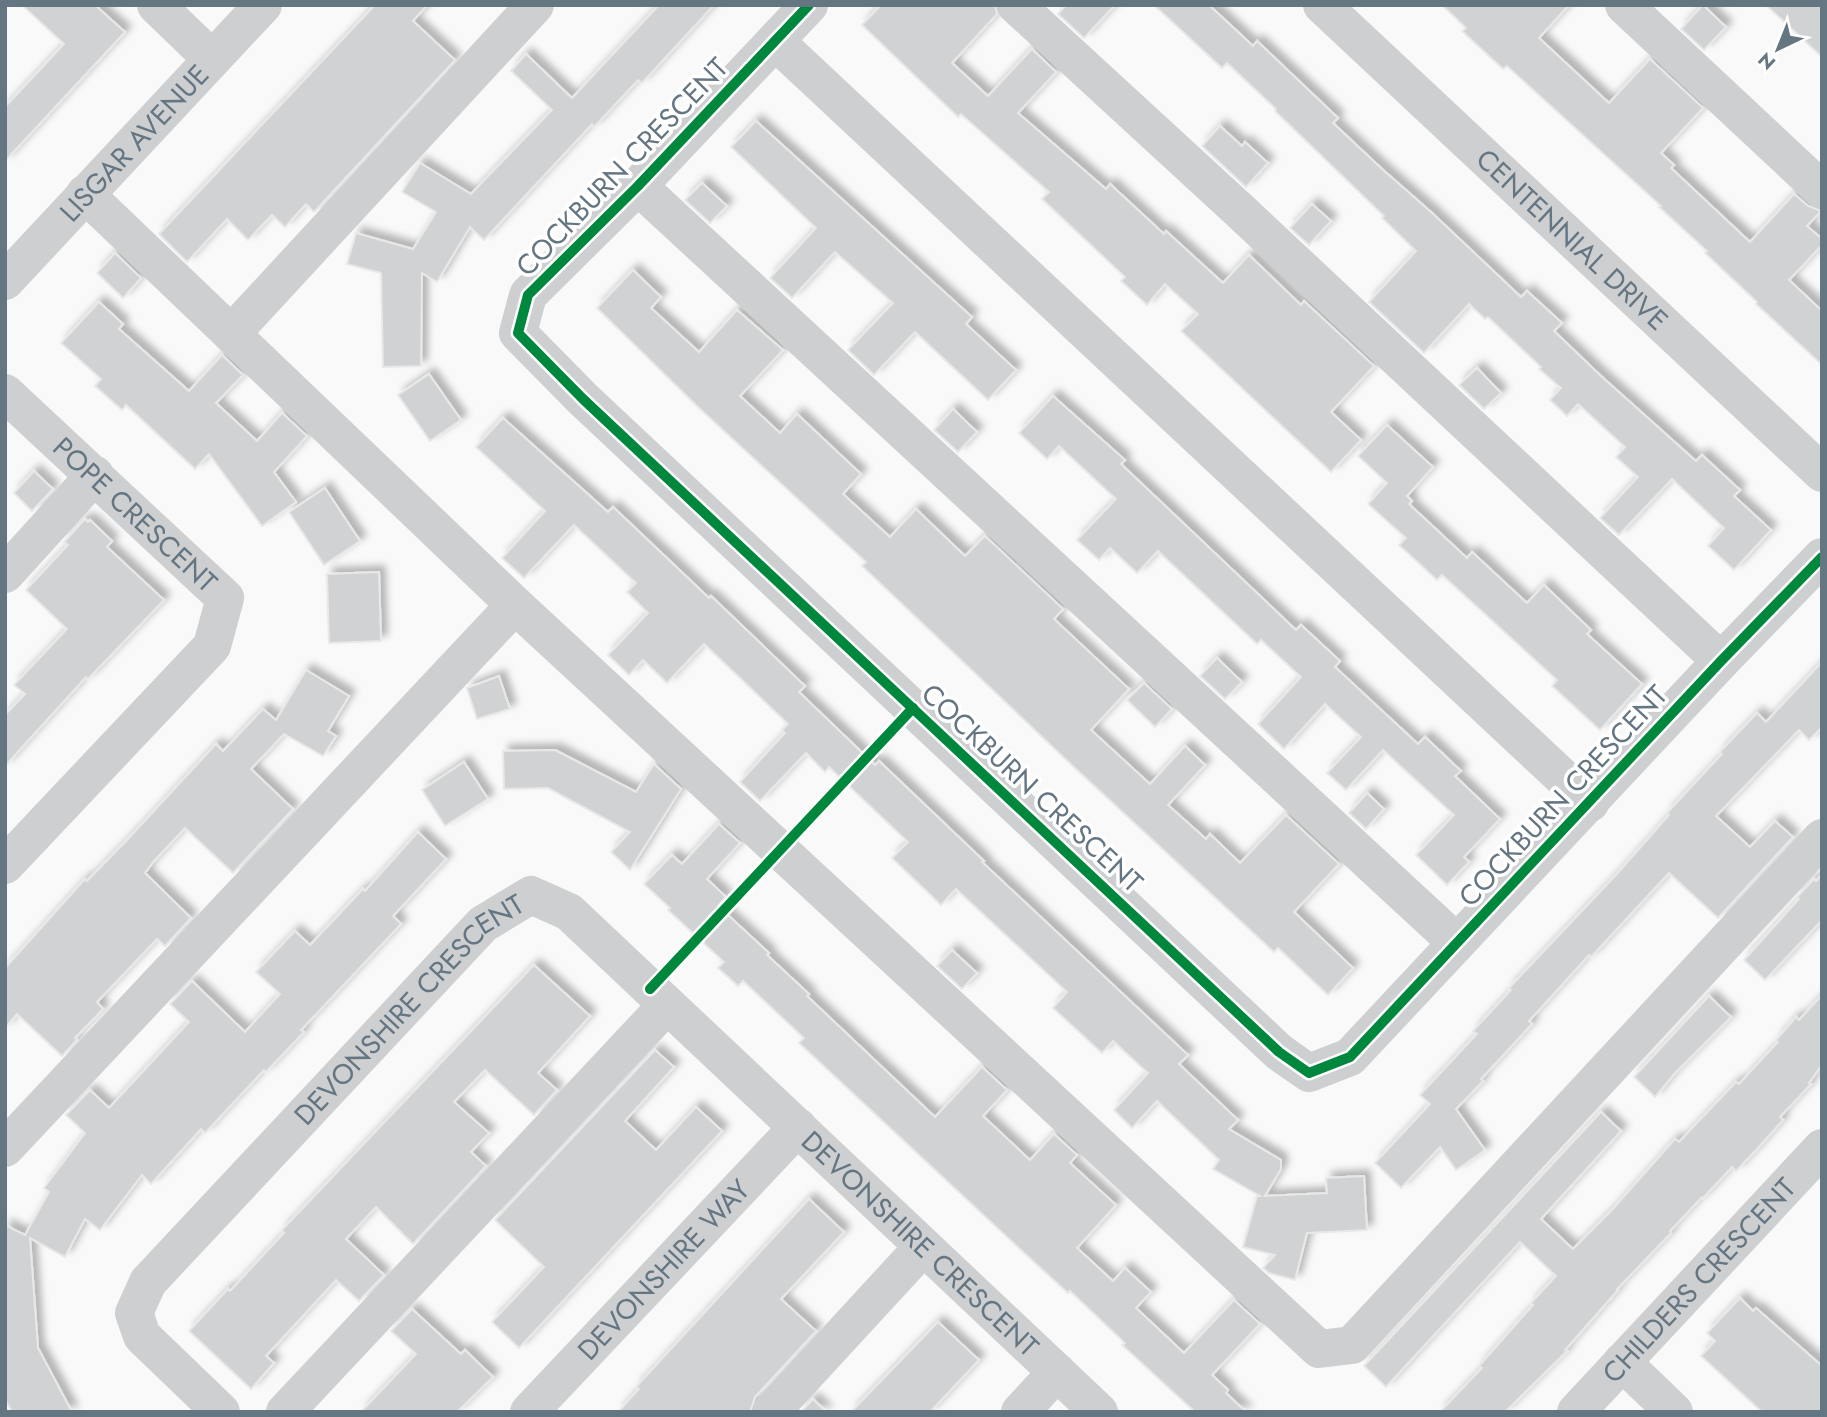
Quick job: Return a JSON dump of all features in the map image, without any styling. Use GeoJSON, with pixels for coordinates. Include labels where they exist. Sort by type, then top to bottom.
{"type":"FeatureCollection","features":[{"type":"Feature","properties":{"kind":"street"},"geometry":{"type":"LineString","coordinates":[[156,5],[212,59]]}},
{"type":"Feature","properties":{"kind":"street","name":"LISGAR AVENUE"},"geometry":{"type":"LineString","coordinates":[[5,281],[263,5]]}},
{"type":"Feature","properties":{"kind":"street"},"geometry":{"type":"LineString","coordinates":[[232,333],[535,5]]}},
{"type":"Feature","properties":{"kind":"street","name":"COCKBURN CRESCENT"},"geometry":{"type":"LineString","coordinates":[[809,5],[638,186],[528,295],[518,333],[593,408],[1279,1052],[1309,1073],[1350,1057],[1822,557]]}},
{"type":"Feature","properties":{"kind":"street"},"geometry":{"type":"LineString","coordinates":[[1016,5],[1721,661]]}},
{"type":"Feature","properties":{"kind":"street"},"geometry":{"type":"LineString","coordinates":[[1624,5],[1822,190]]}},
{"type":"Feature","properties":{"kind":"street","name":"CENTENNIAL DRIVE"},"geometry":{"type":"LineString","coordinates":[[1332,8],[1822,473]]}},
{"type":"Feature","properties":{"kind":"street","name":"COCKBURN CRESCENT"},"geometry":{"type":"LineString","coordinates":[[775,41],[1590,803]]}},
{"type":"Feature","properties":{"kind":"street"},"geometry":{"type":"LineString","coordinates":[[638,186],[1456,942]]}},
{"type":"Feature","properties":{"kind":"street"},"geometry":{"type":"LineString","coordinates":[[85,194],[515,605],[1319,1349],[1352,1345],[1822,838]]}},
{"type":"Feature","properties":{"kind":"street","name":"POPE CRESCENT"},"geometry":{"type":"LineString","coordinates":[[5,393],[225,598],[212,646],[5,866]]}},
{"type":"Feature","properties":{"kind":"street"},"geometry":{"type":"LineString","coordinates":[[5,574],[95,475]]}},
{"type":"Feature","properties":{"kind":"street"},"geometry":{"type":"LineString","coordinates":[[5,1148],[515,605]]}},
{"type":"Feature","properties":{"kind":"street","name":"DEVONSHIRE CRESCENT"},"geometry":{"type":"LineString","coordinates":[[220,1412],[142,1336],[134,1313],[148,1282],[483,924],[531,895],[569,912],[1099,1412]]}},
{"type":"Feature","properties":{"kind":"street"},"geometry":{"type":"LineString","coordinates":[[285,1412],[667,1005]]}},
{"type":"Feature","properties":{"kind":"street","name":"DEVONSHIRE WAY"},"geometry":{"type":"LineString","coordinates":[[529,1412],[798,1127]]}},
{"type":"Feature","properties":{"kind":"street","name":"CHILDERS CRESCENT"},"geometry":{"type":"LineString","coordinates":[[1576,1412],[1822,1148]]}},
{"type":"Feature","properties":{"kind":"street"},"geometry":{"type":"LineString","coordinates":[[771,1412],[923,1247]]}},
{"type":"Feature","properties":{"kind":"street"},"geometry":{"type":"LineString","coordinates":[[1622,1363],[1674,1412]]}},
{"type":"Feature","properties":{"kind":"street","name":"DEVONSHIRE CRESCENT"},"geometry":{"type":"LineString","coordinates":[[1020,1412],[1057,1373]]}},
{"type":"Feature","properties":{"kind":"building"},"geometry":{"type":"Polygon","coordinates":[[[22,5],[95,5],[125,32],[5,161],[5,107],[64,44],[22,5]]]}},
{"type":"Feature","properties":{"kind":"building"},"geometry":{"type":"Polygon","coordinates":[[[375,5],[427,5],[413,21],[455,60],[314,212],[306,204],[285,227],[272,215],[248,240],[227,219],[187,262],[159,234],[375,5]]]}},
{"type":"Feature","properties":{"kind":"building"},"geometry":{"type":"Polygon","coordinates":[[[659,5],[714,5],[642,83],[638,80],[594,127],[592,124],[484,240],[470,227],[437,282],[422,273],[421,366],[383,367],[381,273],[347,264],[356,233],[413,249],[436,212],[402,192],[420,163],[471,194],[552,110],[511,71],[526,54],[572,98],[659,5]]]}},
{"type":"Feature","properties":{"kind":"building"},"geometry":{"type":"Polygon","coordinates":[[[881,5],[995,5],[997,14],[952,63],[988,96],[1032,49],[1056,72],[1018,113],[1106,189],[1110,184],[1223,283],[1249,255],[1301,305],[1304,301],[1374,366],[1331,412],[1361,440],[1331,472],[1181,331],[1198,314],[1165,284],[1147,305],[1121,281],[1125,277],[1042,199],[1049,192],[961,114],[958,117],[862,25],[881,5]]]}},
{"type":"Feature","properties":{"kind":"building"},"geometry":{"type":"Polygon","coordinates":[[[1066,5],[1115,5],[1084,38],[1058,14],[1066,5]]]}},
{"type":"Feature","properties":{"kind":"building"},"geometry":{"type":"Polygon","coordinates":[[[1154,5],[1209,5],[1253,46],[1257,41],[1338,118],[1333,123],[1382,169],[1521,297],[1527,291],[1562,323],[1554,331],[1601,376],[1696,461],[1702,455],[1740,490],[1734,496],[1771,530],[1734,570],[1708,546],[1724,528],[1672,479],[1619,535],[1600,518],[1638,477],[1616,457],[1625,447],[1578,404],[1567,416],[1550,400],[1561,388],[1488,317],[1485,319],[1469,304],[1424,353],[1369,302],[1416,251],[1382,218],[1384,216],[1275,111],[1276,109],[1227,63],[1222,68],[1154,5]]]}},
{"type":"Feature","properties":{"kind":"building"},"geometry":{"type":"Polygon","coordinates":[[[1442,5],[1569,5],[1539,38],[1609,103],[1650,59],[1703,108],[1661,153],[1674,165],[1671,168],[1750,242],[1794,194],[1808,206],[1821,211],[1807,226],[1822,239],[1822,245],[1789,280],[1822,311],[1822,365],[1756,304],[1757,302],[1705,253],[1707,251],[1659,207],[1661,206],[1507,66],[1503,69],[1462,31],[1466,28],[1442,5]]]}},
{"type":"Feature","properties":{"kind":"building"},"geometry":{"type":"Polygon","coordinates":[[[1703,5],[1726,27],[1704,50],[1681,29],[1703,5]]]}},
{"type":"Feature","properties":{"kind":"building"},"geometry":{"type":"Polygon","coordinates":[[[1766,5],[1822,5],[1822,57],[1766,5]]]}},
{"type":"Feature","properties":{"kind":"building"},"geometry":{"type":"Polygon","coordinates":[[[756,121],[972,317],[966,324],[1016,370],[988,400],[915,332],[874,375],[848,350],[893,303],[835,252],[792,298],[770,278],[816,228],[731,147],[756,121]]]}},
{"type":"Feature","properties":{"kind":"building"},"geometry":{"type":"Polygon","coordinates":[[[1220,126],[1242,146],[1245,142],[1268,163],[1246,187],[1202,146],[1220,126]]]}},
{"type":"Feature","properties":{"kind":"building"},"geometry":{"type":"Polygon","coordinates":[[[702,183],[727,206],[710,223],[685,200],[702,183]]]}},
{"type":"Feature","properties":{"kind":"building"},"geometry":{"type":"Polygon","coordinates":[[[1312,204],[1331,221],[1309,245],[1290,228],[1312,204]]]}},
{"type":"Feature","properties":{"kind":"building"},"geometry":{"type":"Polygon","coordinates":[[[115,253],[141,278],[123,298],[97,273],[115,253]]]}},
{"type":"Feature","properties":{"kind":"building"},"geometry":{"type":"Polygon","coordinates":[[[633,270],[661,297],[651,308],[699,352],[737,310],[783,350],[740,396],[780,433],[797,414],[861,474],[843,494],[890,537],[916,509],[965,556],[985,536],[1063,609],[1054,619],[1129,689],[1091,730],[1150,784],[1185,746],[1205,765],[1168,805],[1206,839],[1210,834],[1240,863],[1286,815],[1339,864],[1294,912],[1353,968],[1328,995],[1278,948],[1274,952],[1076,769],[862,566],[866,562],[698,407],[597,308],[633,270]]]}},
{"type":"Feature","properties":{"kind":"building"},"geometry":{"type":"Polygon","coordinates":[[[99,302],[123,324],[119,329],[189,391],[222,355],[243,375],[216,403],[257,441],[282,413],[307,436],[274,472],[296,502],[262,526],[209,454],[195,469],[126,405],[122,410],[95,386],[101,379],[61,343],[99,302]]]}},
{"type":"Feature","properties":{"kind":"building"},"geometry":{"type":"Polygon","coordinates":[[[1477,368],[1501,393],[1484,409],[1459,385],[1477,368]]]}},
{"type":"Feature","properties":{"kind":"building"},"geometry":{"type":"Polygon","coordinates":[[[429,374],[461,420],[430,441],[398,395],[429,374]]]}},
{"type":"Feature","properties":{"kind":"building"},"geometry":{"type":"Polygon","coordinates":[[[1053,396],[1125,460],[1121,464],[1296,630],[1301,625],[1340,661],[1335,667],[1418,744],[1425,737],[1461,771],[1455,776],[1500,819],[1464,857],[1469,862],[1447,885],[1416,855],[1454,815],[1383,750],[1346,790],[1327,773],[1361,737],[1325,704],[1284,749],[1258,724],[1301,677],[1261,640],[1257,644],[1158,551],[1137,573],[1110,548],[1099,560],[1077,540],[1116,499],[1059,446],[1047,459],[1019,433],[1053,396]]]}},
{"type":"Feature","properties":{"kind":"building"},"geometry":{"type":"Polygon","coordinates":[[[953,409],[977,432],[958,452],[934,430],[953,409]]]}},
{"type":"Feature","properties":{"kind":"building"},"geometry":{"type":"Polygon","coordinates":[[[503,418],[608,512],[613,507],[709,598],[711,596],[805,686],[799,692],[875,765],[879,761],[984,861],[982,862],[1188,1055],[1179,1064],[1238,1120],[1229,1129],[1281,1160],[1281,1169],[1265,1196],[1327,1193],[1326,1178],[1364,1176],[1367,1230],[1307,1233],[1295,1280],[1269,1273],[1263,1268],[1275,1255],[1243,1247],[1257,1196],[1260,1196],[1213,1169],[1219,1160],[1157,1101],[1132,1128],[1114,1110],[1148,1073],[1113,1041],[1102,1053],[1053,1008],[1067,992],[956,889],[941,905],[892,858],[908,842],[829,767],[825,772],[806,753],[760,801],[740,782],[785,733],[782,730],[788,724],[738,676],[704,644],[667,683],[643,660],[629,675],[608,655],[648,613],[627,592],[636,583],[574,525],[524,578],[502,558],[545,511],[476,447],[503,418]]]}},
{"type":"Feature","properties":{"kind":"building"},"geometry":{"type":"Polygon","coordinates":[[[1387,425],[1433,467],[1407,496],[1412,501],[1409,504],[1467,558],[1472,552],[1527,603],[1544,585],[1591,630],[1587,634],[1642,684],[1600,730],[1552,686],[1557,680],[1442,575],[1437,580],[1399,545],[1406,538],[1368,504],[1387,483],[1358,456],[1387,425]]]}},
{"type":"Feature","properties":{"kind":"building"},"geometry":{"type":"Polygon","coordinates":[[[34,471],[53,489],[32,511],[14,493],[34,471]]]}},
{"type":"Feature","properties":{"kind":"building"},"geometry":{"type":"Polygon","coordinates":[[[325,488],[360,541],[324,565],[289,512],[325,488]]]}},
{"type":"Feature","properties":{"kind":"building"},"geometry":{"type":"Polygon","coordinates":[[[85,519],[88,522],[90,520],[112,541],[107,547],[164,600],[88,679],[86,677],[5,766],[5,715],[25,694],[14,685],[67,629],[26,590],[68,545],[64,542],[85,519]]]}},
{"type":"Feature","properties":{"kind":"building"},"geometry":{"type":"Polygon","coordinates":[[[379,572],[381,641],[329,643],[327,574],[379,572]]]}},
{"type":"Feature","properties":{"kind":"building"},"geometry":{"type":"Polygon","coordinates":[[[1217,658],[1242,682],[1225,699],[1200,676],[1217,658]]]}},
{"type":"Feature","properties":{"kind":"building"},"geometry":{"type":"Polygon","coordinates":[[[1822,662],[1822,727],[1809,740],[1799,730],[1716,816],[1750,847],[1775,821],[1793,837],[1718,918],[1669,873],[1529,1021],[1532,1024],[1456,1109],[1485,1150],[1456,1170],[1440,1147],[1401,1188],[1375,1163],[1430,1104],[1420,1095],[1477,1034],[1473,1031],[1511,990],[1509,988],[1616,875],[1669,815],[1667,813],[1722,754],[1720,752],[1757,713],[1766,722],[1822,662]]]}},
{"type":"Feature","properties":{"kind":"building"},"geometry":{"type":"Polygon","coordinates":[[[306,670],[349,696],[328,731],[336,736],[323,756],[284,734],[251,769],[293,809],[233,873],[185,828],[154,861],[145,873],[191,918],[165,946],[157,939],[97,1002],[103,1009],[62,1056],[17,1014],[5,1028],[5,968],[85,879],[87,881],[129,838],[216,744],[223,751],[263,709],[276,720],[306,670]]]}},
{"type":"Feature","properties":{"kind":"building"},"geometry":{"type":"Polygon","coordinates":[[[499,676],[510,709],[477,719],[467,688],[499,676]]]}},
{"type":"Feature","properties":{"kind":"building"},"geometry":{"type":"Polygon","coordinates":[[[1144,683],[1172,709],[1155,727],[1127,700],[1144,683]]]}},
{"type":"Feature","properties":{"kind":"building"},"geometry":{"type":"Polygon","coordinates":[[[555,750],[636,792],[654,764],[681,789],[630,870],[611,852],[630,832],[548,788],[504,789],[503,751],[555,750]]]}},
{"type":"Feature","properties":{"kind":"building"},"geometry":{"type":"Polygon","coordinates":[[[464,762],[488,799],[445,826],[422,790],[464,762]]]}},
{"type":"Feature","properties":{"kind":"building"},"geometry":{"type":"Polygon","coordinates":[[[1367,793],[1384,809],[1366,829],[1349,813],[1367,793]]]}},
{"type":"Feature","properties":{"kind":"building"},"geometry":{"type":"Polygon","coordinates":[[[719,824],[740,843],[707,879],[726,897],[718,906],[769,953],[767,955],[809,994],[807,996],[935,1117],[982,1067],[1007,1090],[983,1116],[1030,1160],[1054,1134],[1077,1155],[1070,1163],[1116,1205],[1077,1248],[1113,1281],[1125,1268],[1151,1292],[1136,1308],[1184,1353],[1234,1300],[1260,1324],[1212,1375],[1246,1412],[1195,1412],[1122,1345],[1125,1343],[1070,1291],[1068,1293],[1021,1250],[799,1043],[804,1038],[743,981],[738,986],[718,968],[724,962],[644,884],[672,855],[682,864],[719,824]]]}},
{"type":"Feature","properties":{"kind":"building"},"geometry":{"type":"Polygon","coordinates":[[[418,832],[446,859],[393,916],[401,924],[301,1030],[304,1032],[266,1072],[264,1070],[205,1133],[201,1129],[151,1184],[142,1175],[100,1230],[85,1219],[65,1257],[30,1238],[38,1348],[72,1412],[12,1412],[5,1399],[5,1225],[25,1235],[49,1192],[44,1188],[85,1133],[66,1115],[90,1090],[109,1108],[189,1022],[170,1004],[192,981],[245,1032],[280,994],[256,972],[295,931],[310,945],[363,889],[365,891],[418,832]]]}},
{"type":"Feature","properties":{"kind":"building"},"geometry":{"type":"Polygon","coordinates":[[[1822,875],[1822,920],[1765,980],[1744,960],[1799,899],[1797,897],[1814,879],[1816,881],[1822,875]]]}},
{"type":"Feature","properties":{"kind":"building"},"geometry":{"type":"Polygon","coordinates":[[[952,950],[977,973],[962,989],[937,966],[952,950]]]}},
{"type":"Feature","properties":{"kind":"building"},"geometry":{"type":"Polygon","coordinates":[[[534,965],[590,1016],[538,1073],[557,1090],[534,1115],[485,1070],[454,1102],[489,1133],[471,1152],[486,1166],[413,1244],[376,1207],[346,1239],[384,1275],[359,1301],[336,1280],[266,1356],[274,1363],[251,1389],[189,1331],[228,1289],[230,1291],[284,1233],[282,1230],[534,965]]]}},
{"type":"Feature","properties":{"kind":"building"},"geometry":{"type":"Polygon","coordinates":[[[1822,995],[1822,1065],[1809,1083],[1811,1084],[1780,1117],[1783,1120],[1756,1150],[1736,1171],[1732,1167],[1702,1197],[1617,1289],[1565,1350],[1567,1351],[1505,1412],[1440,1412],[1482,1368],[1479,1366],[1556,1276],[1520,1242],[1386,1387],[1364,1366],[1601,1112],[1621,1131],[1541,1219],[1573,1249],[1675,1139],[1679,1142],[1736,1082],[1739,1084],[1778,1042],[1776,1040],[1796,1017],[1799,1020],[1822,995]]]}},
{"type":"Feature","properties":{"kind":"building"},"geometry":{"type":"Polygon","coordinates":[[[1709,996],[1731,1017],[1655,1097],[1634,1077],[1709,996]]]}},
{"type":"Feature","properties":{"kind":"building"},"geometry":{"type":"Polygon","coordinates":[[[655,1050],[674,1067],[625,1121],[656,1150],[696,1107],[722,1131],[519,1348],[492,1322],[544,1267],[495,1220],[655,1050]]]}},
{"type":"Feature","properties":{"kind":"building"},"geometry":{"type":"Polygon","coordinates":[[[809,1199],[844,1232],[781,1299],[816,1331],[755,1397],[750,1412],[618,1412],[639,1389],[636,1387],[809,1199]]]}},
{"type":"Feature","properties":{"kind":"building"},"geometry":{"type":"Polygon","coordinates":[[[1740,1298],[1753,1311],[1756,1308],[1822,1366],[1822,1412],[1762,1412],[1701,1356],[1715,1341],[1707,1333],[1740,1298]]]}},
{"type":"Feature","properties":{"kind":"building"},"geometry":{"type":"Polygon","coordinates":[[[412,1309],[461,1354],[465,1350],[493,1377],[457,1412],[361,1412],[416,1354],[391,1331],[412,1309]]]}},
{"type":"Feature","properties":{"kind":"building"},"geometry":{"type":"Polygon","coordinates":[[[938,1322],[979,1360],[930,1412],[851,1412],[938,1322]]]}},
{"type":"Feature","properties":{"kind":"building"},"geometry":{"type":"Polygon","coordinates":[[[813,1399],[826,1412],[801,1412],[813,1399]]]}},
{"type":"Feature","properties":{"kind":"cycle path"},"geometry":{"type":"LineString","coordinates":[[809,5],[638,186],[528,295],[518,333],[583,399],[1279,1052],[1309,1073],[1350,1057],[1822,557]]}},
{"type":"Feature","properties":{"kind":"cycle path"},"geometry":{"type":"LineString","coordinates":[[650,989],[913,708]]}}]}
